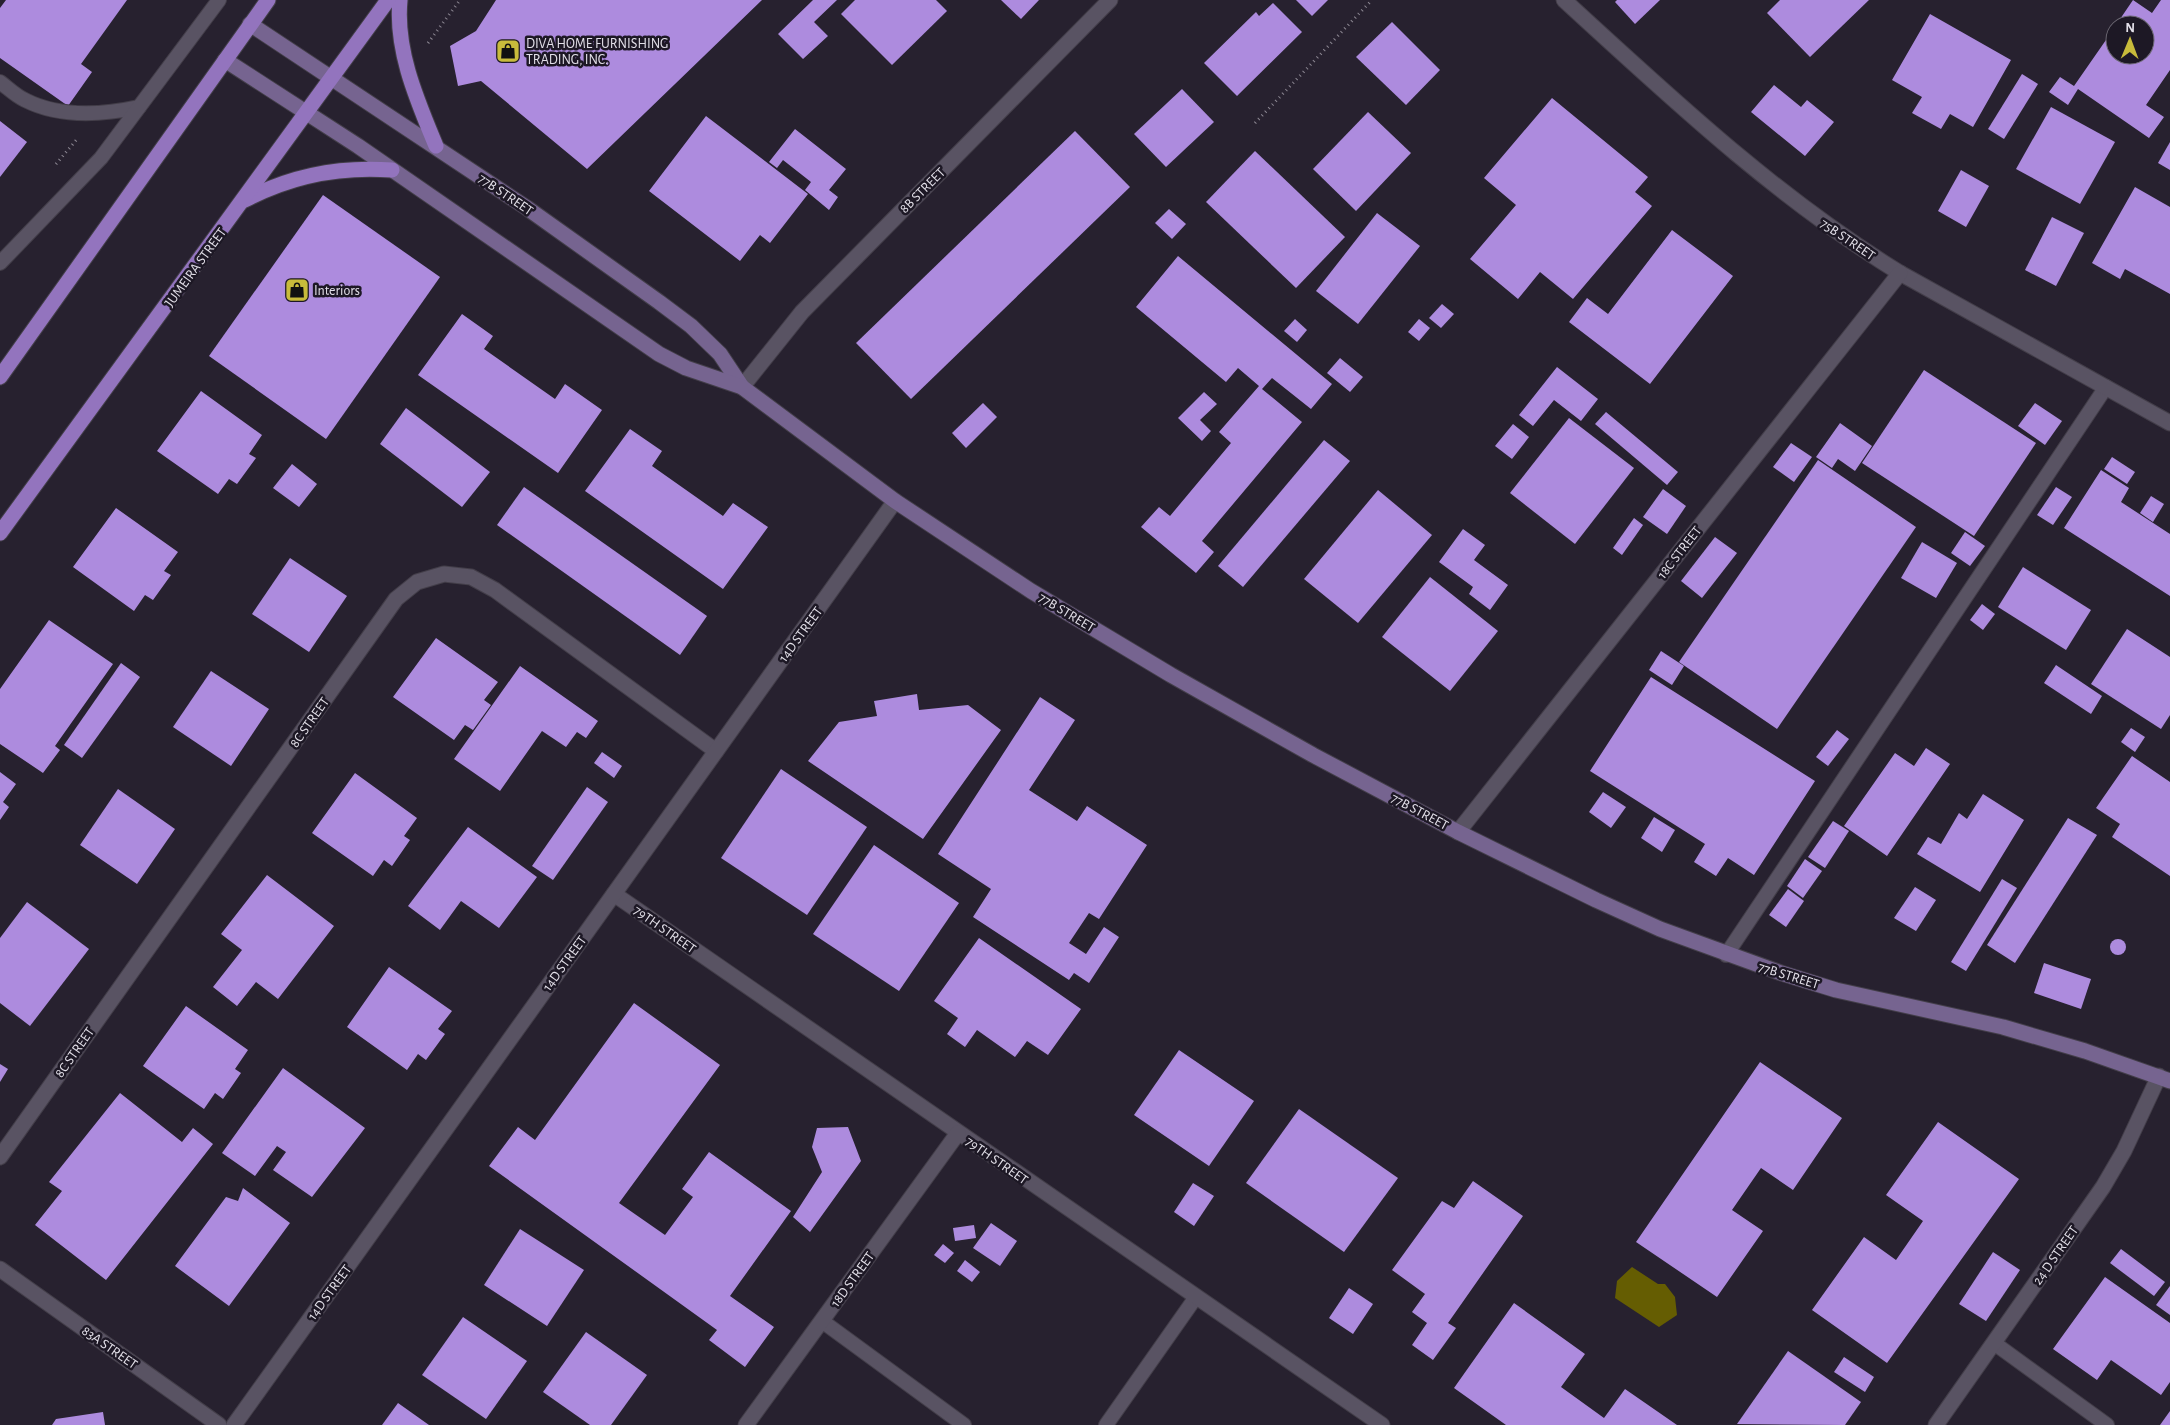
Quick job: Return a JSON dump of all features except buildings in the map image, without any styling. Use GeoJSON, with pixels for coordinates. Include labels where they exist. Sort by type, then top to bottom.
{"type":"FeatureCollection","features":[{"type":"Feature","properties":{"kind":"main road"},"geometry":{"type":"LineString","coordinates":[[0,377],[268,0]]}},
{"type":"Feature","properties":{"kind":"main road","name":"JUMEIRA STREET"},"geometry":{"type":"LineString","coordinates":[[0,533],[388,0]]}},
{"type":"Feature","properties":{"kind":"main road"},"geometry":{"type":"LineString","coordinates":[[400,0],[398,18],[408,69],[417,100],[436,146]]}},
{"type":"Feature","properties":{"kind":"main road"},"geometry":{"type":"LineString","coordinates":[[242,202],[285,182],[319,172],[367,168],[392,170]]}},
{"type":"Feature","properties":{"kind":"street","name":"8B STREET"},"geometry":{"type":"LineString","coordinates":[[742,387],[771,349],[809,305],[1110,0]]}},
{"type":"Feature","properties":{"kind":"street","name":"75B STREET"},"geometry":{"type":"LineString","coordinates":[[1564,0],[1684,110],[1775,186],[1856,246],[1900,273],[2170,423]]}},
{"type":"Feature","properties":{"kind":"street","name":"77B STREET"},"geometry":{"type":"LineString","coordinates":[[250,24],[528,208],[691,326],[720,354],[742,387]]}},
{"type":"Feature","properties":{"kind":"street","name":"77B STREET"},"geometry":{"type":"LineString","coordinates":[[225,60],[392,170],[660,354],[686,368],[742,387],[895,501],[1031,591],[1171,675],[1313,755],[1458,832],[1596,900],[1660,929],[1726,955],[1836,990],[2003,1027],[2085,1051],[2164,1079]]}},
{"type":"Feature","properties":{"kind":"street","name":"18C STREET"},"geometry":{"type":"LineString","coordinates":[[1458,832],[1900,273]]}},
{"type":"Feature","properties":{"kind":"street","name":"14D STREET"},"geometry":{"type":"LineString","coordinates":[[234,1425],[895,501]]}},
{"type":"Feature","properties":{"kind":"street","name":"8C STREET"},"geometry":{"type":"LineString","coordinates":[[0,1157],[396,600],[417,582],[444,574],[471,577],[495,590],[716,751]]}},
{"type":"Feature","properties":{"kind":"street","name":"79TH STREET"},"geometry":{"type":"LineString","coordinates":[[614,894],[1382,1425]]}},
{"type":"Feature","properties":{"kind":"street","name":"24 D STREET"},"geometry":{"type":"LineString","coordinates":[[1936,1425],[2103,1187],[2164,1079]]}},
{"type":"Feature","properties":{"kind":"street","name":"18D STREET"},"geometry":{"type":"LineString","coordinates":[[746,1425],[958,1133]]}},
{"type":"Feature","properties":{"kind":"street","name":"83A STREET"},"geometry":{"type":"LineString","coordinates":[[0,1269],[219,1425]]}},
{"type":"Feature","properties":{"kind":"lane"},"geometry":{"type":"LineString","coordinates":[[0,263],[101,158],[219,0]]}},
{"type":"Feature","properties":{"kind":"lane"},"geometry":{"type":"LineString","coordinates":[[0,82],[25,100],[52,109],[81,113],[111,113],[139,107]]}},
{"type":"Feature","properties":{"kind":"lane"},"geometry":{"type":"LineString","coordinates":[[1726,955],[2106,388]]}},
{"type":"Feature","properties":{"kind":"lane"},"geometry":{"type":"LineString","coordinates":[[1106,1425],[1196,1297]]}},
{"type":"Feature","properties":{"kind":"lane"},"geometry":{"type":"LineString","coordinates":[[822,1321],[964,1425]]}},
{"type":"Feature","properties":{"kind":"lane"},"geometry":{"type":"LineString","coordinates":[[1994,1344],[2107,1425]]}},
{"type":"Feature","properties":{"kind":"path"},"geometry":{"type":"LineString","coordinates":[[408,69],[460,0]]}},
{"type":"Feature","properties":{"kind":"path"},"geometry":{"type":"LineString","coordinates":[[1255,123],[1372,0]]}},
{"type":"Feature","properties":{"kind":"shaded area"},"geometry":{"type":"Polygon","coordinates":[[[1632,1267],[1658,1284],[1665,1284],[1675,1297],[1677,1315],[1659,1327],[1615,1298],[1617,1281],[1632,1267]]]}},
{"type":"Feature","properties":{"kind":"place","name":"DIVA HOME FURNISHING TRADING, INC."},"geometry":{"type":"Point","coordinates":[508,51]}},
{"type":"Feature","properties":{"kind":"place","name":"Interiors"},"geometry":{"type":"Point","coordinates":[297,290]}}]}
